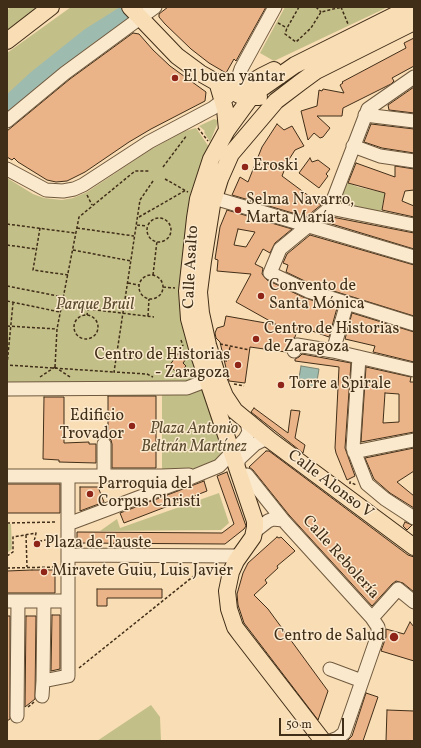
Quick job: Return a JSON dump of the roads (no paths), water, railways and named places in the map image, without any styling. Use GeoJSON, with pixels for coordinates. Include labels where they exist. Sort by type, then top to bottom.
{"type":"FeatureCollection","features":[{"type":"Feature","properties":{"kind":"main road"},"geometry":{"type":"LineString","coordinates":[[7,40],[51,7]]}},
{"type":"Feature","properties":{"kind":"main road","name":"Calle Asalto"},"geometry":{"type":"LineString","coordinates":[[254,532],[255,521],[239,465],[192,331],[187,305],[187,291],[198,199],[211,159],[227,130],[240,112],[262,88],[295,65],[412,7]]}},
{"type":"Feature","properties":{"kind":"main road","name":"Calle Asalto"},"geometry":{"type":"LineString","coordinates":[[135,13],[177,56],[200,74],[218,84],[228,97],[239,95],[252,98],[271,95],[293,87]]}},
{"type":"Feature","properties":{"kind":"main road","name":"Calle Asalto"},"geometry":{"type":"LineString","coordinates":[[247,422],[235,411],[225,396],[208,345],[201,313],[200,280],[220,179],[231,154],[276,101],[293,87],[316,71],[414,22]]}},
{"type":"Feature","properties":{"kind":"main road"},"geometry":{"type":"LineString","coordinates":[[228,97],[272,71],[295,65]]}},
{"type":"Feature","properties":{"kind":"main road"},"geometry":{"type":"LineString","coordinates":[[228,97],[240,112],[240,127],[231,154]]}},
{"type":"Feature","properties":{"kind":"main road"},"geometry":{"type":"LineString","coordinates":[[227,130],[228,97]]}},
{"type":"Feature","properties":{"kind":"main road","name":"Calle Alonso V"},"geometry":{"type":"LineString","coordinates":[[247,422],[414,547]]}},
{"type":"Feature","properties":{"kind":"main road"},"geometry":{"type":"LineString","coordinates":[[254,532],[250,542],[239,556],[231,572],[227,591],[229,609],[236,627],[322,739]]}},
{"type":"Feature","properties":{"kind":"street"},"geometry":{"type":"LineString","coordinates":[[7,121],[135,13],[156,7]]}},
{"type":"Feature","properties":{"kind":"street"},"geometry":{"type":"LineString","coordinates":[[7,169],[46,190],[57,191],[74,189],[84,185],[149,142],[213,108],[228,97],[275,7]]}},
{"type":"Feature","properties":{"kind":"street"},"geometry":{"type":"LineString","coordinates":[[250,53],[250,68],[254,73],[262,76]]}},
{"type":"Feature","properties":{"kind":"street"},"geometry":{"type":"LineString","coordinates":[[414,77],[394,89],[368,109],[330,208],[280,249],[270,273],[308,290],[414,324]]}},
{"type":"Feature","properties":{"kind":"street"},"geometry":{"type":"LineString","coordinates":[[365,115],[414,121]]}},
{"type":"Feature","properties":{"kind":"street"},"geometry":{"type":"LineString","coordinates":[[354,146],[380,156],[414,161]]}},
{"type":"Feature","properties":{"kind":"street"},"geometry":{"type":"LineString","coordinates":[[195,218],[216,201],[414,257]]}},
{"type":"Feature","properties":{"kind":"street"},"geometry":{"type":"LineString","coordinates":[[330,208],[414,225]]}},
{"type":"Feature","properties":{"kind":"street"},"geometry":{"type":"LineString","coordinates":[[335,345],[346,303]]}},
{"type":"Feature","properties":{"kind":"street"},"geometry":{"type":"LineString","coordinates":[[294,351],[297,345],[335,345],[363,359],[414,370]]}},
{"type":"Feature","properties":{"kind":"street"},"geometry":{"type":"LineString","coordinates":[[363,359],[354,431],[354,452],[367,484],[385,500],[414,518]]}},
{"type":"Feature","properties":{"kind":"street"},"geometry":{"type":"LineString","coordinates":[[7,389],[187,388],[208,380]]}},
{"type":"Feature","properties":{"kind":"street"},"geometry":{"type":"LineString","coordinates":[[239,465],[248,435],[249,429],[247,422]]}},
{"type":"Feature","properties":{"kind":"street"},"geometry":{"type":"LineString","coordinates":[[239,465],[239,459],[255,444],[263,440],[270,440]]}},
{"type":"Feature","properties":{"kind":"street"},"geometry":{"type":"LineString","coordinates":[[354,452],[414,440]]}},
{"type":"Feature","properties":{"kind":"street"},"geometry":{"type":"LineString","coordinates":[[104,444],[104,476]]}},
{"type":"Feature","properties":{"kind":"street"},"geometry":{"type":"LineString","coordinates":[[68,524],[219,466],[239,465]]}},
{"type":"Feature","properties":{"kind":"street","name":"Calle Rebolería"},"geometry":{"type":"LineString","coordinates":[[239,465],[283,520],[372,618]]}},
{"type":"Feature","properties":{"kind":"street"},"geometry":{"type":"LineString","coordinates":[[7,476],[162,476],[197,474]]}},
{"type":"Feature","properties":{"kind":"street"},"geometry":{"type":"LineString","coordinates":[[43,681],[68,676],[68,476]]}},
{"type":"Feature","properties":{"kind":"street"},"geometry":{"type":"LineString","coordinates":[[254,532],[268,521],[273,519],[283,520]]}},
{"type":"Feature","properties":{"kind":"street"},"geometry":{"type":"LineString","coordinates":[[68,561],[239,556]]}},
{"type":"Feature","properties":{"kind":"street"},"geometry":{"type":"LineString","coordinates":[[322,739],[338,738],[344,733],[379,632],[378,627],[372,618],[398,589],[414,602]]}},
{"type":"Feature","properties":{"kind":"street"},"geometry":{"type":"LineString","coordinates":[[17,716],[12,601],[68,601]]}},
{"type":"Feature","properties":{"kind":"street"},"geometry":{"type":"LineString","coordinates":[[42,696],[44,601]]}},
{"type":"Feature","properties":{"kind":"street"},"geometry":{"type":"LineString","coordinates":[[330,669],[362,681]]}},
{"type":"Feature","properties":{"kind":"waterway"},"geometry":{"type":"LineString","coordinates":[[7,105],[35,79],[89,36],[135,7]]}},
{"type":"Feature","properties":{"kind":"place","name":"El buen yantar"},"geometry":{"type":"Point","coordinates":[175,78]}},
{"type":"Feature","properties":{"kind":"place","name":"Eroski"},"geometry":{"type":"Point","coordinates":[245,167]}},
{"type":"Feature","properties":{"kind":"place","name":"Selma Navarro, Marta María"},"geometry":{"type":"Point","coordinates":[238,210]}},
{"type":"Feature","properties":{"kind":"place","name":"Convento de Santa Mónica"},"geometry":{"type":"Point","coordinates":[261,296]}},
{"type":"Feature","properties":{"kind":"place","name":"Centro de Historias de Zaragoza"},"geometry":{"type":"Point","coordinates":[256,339]}},
{"type":"Feature","properties":{"kind":"place","name":"Centro de Historias - Zaragoza"},"geometry":{"type":"Point","coordinates":[238,365]}},
{"type":"Feature","properties":{"kind":"place","name":"Torre a Spirale"},"geometry":{"type":"Point","coordinates":[281,385]}},
{"type":"Feature","properties":{"kind":"place","name":"Edificio Trovador"},"geometry":{"type":"Point","coordinates":[132,426]}},
{"type":"Feature","properties":{"kind":"place","name":"Parroquia del Corpus Christi"},"geometry":{"type":"Point","coordinates":[90,494]}},
{"type":"Feature","properties":{"kind":"place","name":"Plaza de Tauste"},"geometry":{"type":"Point","coordinates":[37,544]}},
{"type":"Feature","properties":{"kind":"place","name":"Miravete Guiu, Luis Javier"},"geometry":{"type":"Point","coordinates":[44,572]}},
{"type":"Feature","properties":{"kind":"place","name":"Centro de Salud"},"geometry":{"type":"Point","coordinates":[394,637]}},
{"type":"Feature","properties":{"kind":"park label","name":"Parque Bruil"},"geometry":{"type":"Point","coordinates":[95,306]}},
{"type":"Feature","properties":{"kind":"park label","name":"Plaza Antonio Beltrán Martínez"},"geometry":{"type":"Point","coordinates":[194,439]}}]}
